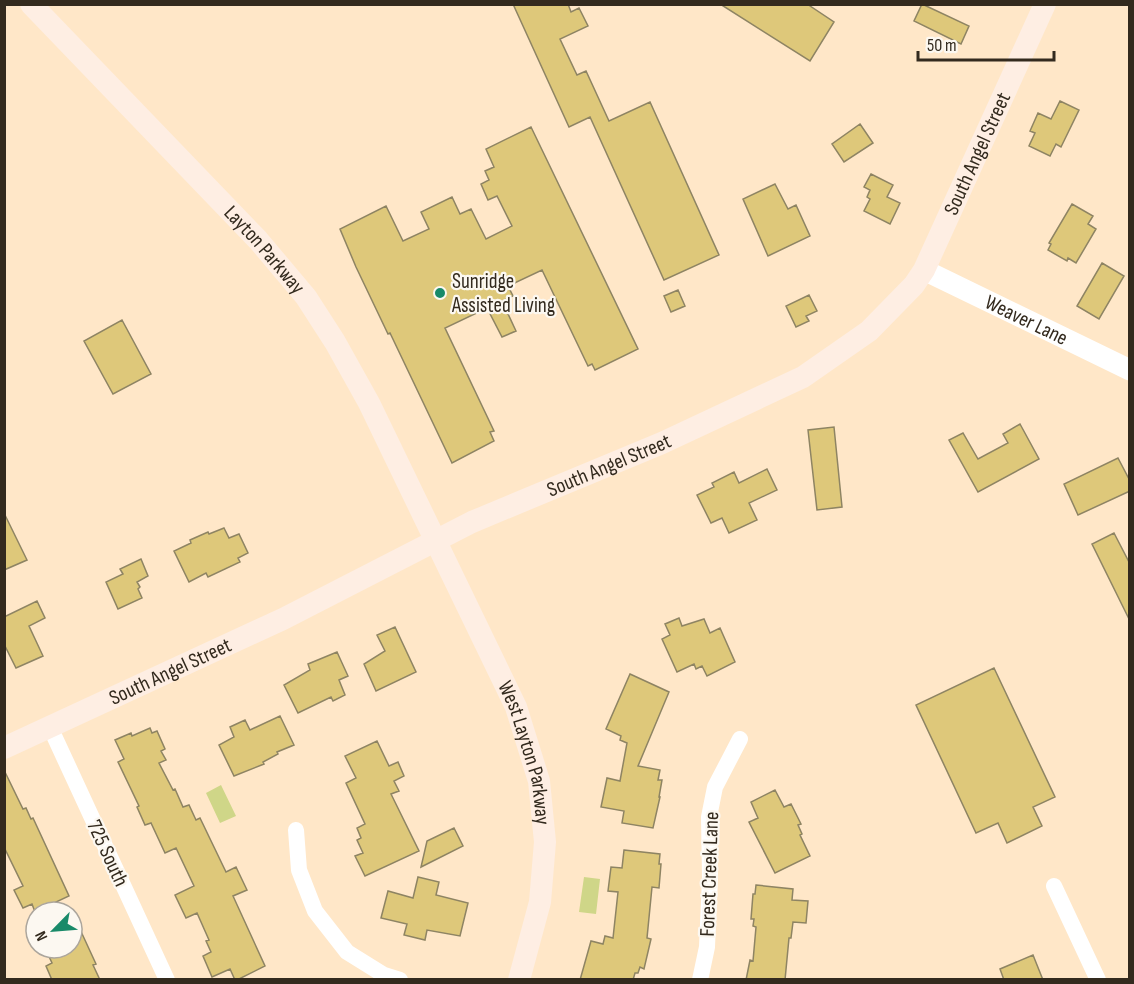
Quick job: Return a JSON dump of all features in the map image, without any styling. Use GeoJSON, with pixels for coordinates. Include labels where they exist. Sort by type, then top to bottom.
{"type":"FeatureCollection","features":[{"type":"Feature","properties":{"kind":"main road","name":"Layton Parkway"},"geometry":{"type":"LineString","coordinates":[[31,4],[258,240],[306,297],[335,342],[369,404],[437,541]]}},
{"type":"Feature","properties":{"kind":"main road","name":"South Angel Street"},"geometry":{"type":"LineString","coordinates":[[4,748],[283,619],[472,522],[662,443],[802,377],[869,332],[914,285],[924,270],[1045,4]]}},
{"type":"Feature","properties":{"kind":"main road","name":"West Layton Parkway"},"geometry":{"type":"LineString","coordinates":[[437,541],[516,707],[538,781],[545,842],[540,902],[519,980]]}},
{"type":"Feature","properties":{"kind":"street","name":"Weaver Lane"},"geometry":{"type":"LineString","coordinates":[[924,270],[1130,370]]}},
{"type":"Feature","properties":{"kind":"street","name":"725 South"},"geometry":{"type":"LineString","coordinates":[[50,727],[167,980]]}},
{"type":"Feature","properties":{"kind":"street","name":"Forest Creek Lane"},"geometry":{"type":"LineString","coordinates":[[700,980],[707,947],[710,878],[709,817],[715,787],[740,739]]}},
{"type":"Feature","properties":{"kind":"street"},"geometry":{"type":"LineString","coordinates":[[296,830],[299,870],[315,911],[347,952],[384,975],[400,980]]}},
{"type":"Feature","properties":{"kind":"street"},"geometry":{"type":"LineString","coordinates":[[1054,886],[1098,980]]}},
{"type":"Feature","properties":{"kind":"shaded area"},"geometry":{"type":"Polygon","coordinates":[[[221,785],[236,816],[220,823],[206,793],[221,785]]]}},
{"type":"Feature","properties":{"kind":"shaded area"},"geometry":{"type":"Polygon","coordinates":[[[584,877],[600,879],[596,914],[579,912],[584,877]]]}},
{"type":"Feature","properties":{"kind":"building"},"geometry":{"type":"Polygon","coordinates":[[[513,4],[568,4],[571,12],[579,8],[588,26],[560,39],[577,75],[586,71],[609,121],[650,102],[719,255],[664,280],[590,117],[569,127],[513,4]]]}},
{"type":"Feature","properties":{"kind":"building"},"geometry":{"type":"Polygon","coordinates":[[[720,4],[807,4],[834,22],[810,61],[720,4]]]}},
{"type":"Feature","properties":{"kind":"building"},"geometry":{"type":"Polygon","coordinates":[[[922,4],[969,26],[961,44],[914,21],[922,4]]]}},
{"type":"Feature","properties":{"kind":"building"},"geometry":{"type":"Polygon","coordinates":[[[1060,101],[1079,110],[1061,147],[1056,144],[1050,156],[1029,146],[1035,133],[1030,131],[1038,113],[1051,119],[1060,101]]]}},
{"type":"Feature","properties":{"kind":"building"},"geometry":{"type":"Polygon","coordinates":[[[860,124],[873,143],[844,162],[832,144],[860,124]]]}},
{"type":"Feature","properties":{"kind":"building","name":"Sunridge Assisted Living"},"geometry":{"type":"Polygon","coordinates":[[[531,127],[638,349],[595,370],[592,364],[588,366],[542,270],[508,286],[513,296],[502,301],[516,331],[502,337],[487,308],[445,328],[494,431],[490,432],[494,441],[452,463],[390,333],[388,334],[340,229],[386,206],[403,241],[429,229],[421,212],[452,197],[460,214],[471,209],[486,239],[512,226],[497,196],[488,200],[481,184],[489,180],[485,171],[494,167],[486,149],[531,127]]]}},
{"type":"Feature","properties":{"kind":"building"},"geometry":{"type":"Polygon","coordinates":[[[871,174],[893,185],[887,197],[900,203],[890,224],[864,211],[870,199],[867,197],[870,190],[864,187],[871,174]]]}},
{"type":"Feature","properties":{"kind":"building"},"geometry":{"type":"Polygon","coordinates":[[[775,184],[788,209],[796,205],[810,236],[768,256],[743,199],[775,184]]]}},
{"type":"Feature","properties":{"kind":"building"},"geometry":{"type":"Polygon","coordinates":[[[1072,204],[1093,216],[1088,224],[1096,229],[1076,263],[1068,258],[1067,261],[1048,250],[1051,244],[1049,243],[1072,204]]]}},
{"type":"Feature","properties":{"kind":"building"},"geometry":{"type":"Polygon","coordinates":[[[1102,263],[1124,276],[1099,319],[1077,306],[1102,263]]]}},
{"type":"Feature","properties":{"kind":"building"},"geometry":{"type":"Polygon","coordinates":[[[678,290],[685,306],[671,312],[664,296],[678,290]]]}},
{"type":"Feature","properties":{"kind":"building"},"geometry":{"type":"Polygon","coordinates":[[[809,295],[817,311],[806,316],[809,321],[796,327],[786,306],[809,295]]]}},
{"type":"Feature","properties":{"kind":"building"},"geometry":{"type":"Polygon","coordinates":[[[122,320],[151,374],[113,394],[84,341],[122,320]]]}},
{"type":"Feature","properties":{"kind":"building"},"geometry":{"type":"Polygon","coordinates":[[[1020,424],[1039,459],[978,492],[949,440],[963,433],[978,459],[1008,443],[1003,434],[1020,424]]]}},
{"type":"Feature","properties":{"kind":"building"},"geometry":{"type":"Polygon","coordinates":[[[834,427],[842,507],[817,510],[808,430],[834,427]]]}},
{"type":"Feature","properties":{"kind":"building"},"geometry":{"type":"Polygon","coordinates":[[[1118,458],[1130,481],[1130,491],[1078,515],[1064,484],[1118,458]]]}},
{"type":"Feature","properties":{"kind":"building"},"geometry":{"type":"Polygon","coordinates":[[[767,469],[777,490],[749,503],[757,520],[729,533],[722,518],[711,523],[697,495],[714,487],[712,483],[734,472],[739,483],[767,469]]]}},
{"type":"Feature","properties":{"kind":"building"},"geometry":{"type":"Polygon","coordinates":[[[4,513],[27,560],[4,570],[4,513]]]}},
{"type":"Feature","properties":{"kind":"building"},"geometry":{"type":"Polygon","coordinates":[[[224,528],[229,538],[239,534],[248,553],[238,558],[240,562],[208,577],[206,573],[189,582],[174,551],[191,543],[190,540],[224,528]]]}},
{"type":"Feature","properties":{"kind":"building"},"geometry":{"type":"Polygon","coordinates":[[[1114,533],[1130,564],[1130,621],[1092,544],[1114,533]]]}},
{"type":"Feature","properties":{"kind":"building"},"geometry":{"type":"Polygon","coordinates":[[[141,559],[148,576],[137,582],[142,598],[118,609],[106,582],[123,574],[120,569],[141,559]]]}},
{"type":"Feature","properties":{"kind":"building"},"geometry":{"type":"Polygon","coordinates":[[[37,601],[45,618],[29,626],[43,656],[16,668],[4,644],[4,617],[37,601]]]}},
{"type":"Feature","properties":{"kind":"building"},"geometry":{"type":"Polygon","coordinates":[[[679,618],[682,626],[704,619],[710,633],[720,628],[735,662],[707,676],[702,666],[696,669],[694,664],[677,672],[662,639],[670,635],[665,624],[679,618]]]}},
{"type":"Feature","properties":{"kind":"building"},"geometry":{"type":"Polygon","coordinates":[[[395,627],[416,672],[376,691],[364,664],[385,651],[377,635],[395,627]]]}},
{"type":"Feature","properties":{"kind":"building"},"geometry":{"type":"Polygon","coordinates":[[[337,652],[348,676],[339,680],[345,695],[333,701],[331,697],[298,713],[284,685],[310,670],[308,664],[337,652]]]}},
{"type":"Feature","properties":{"kind":"building"},"geometry":{"type":"Polygon","coordinates":[[[994,668],[1055,797],[1033,807],[1042,826],[1007,843],[998,823],[976,833],[916,705],[994,668]]]}},
{"type":"Feature","properties":{"kind":"building"},"geometry":{"type":"Polygon","coordinates":[[[630,674],[669,692],[638,766],[660,770],[658,780],[662,780],[660,797],[653,828],[622,823],[624,811],[601,807],[607,778],[620,781],[627,743],[620,740],[621,736],[606,729],[630,674]]]}},
{"type":"Feature","properties":{"kind":"building"},"geometry":{"type":"Polygon","coordinates":[[[280,716],[294,745],[277,752],[278,754],[263,762],[264,764],[234,776],[219,745],[234,737],[230,727],[245,720],[250,730],[280,716]]]}},
{"type":"Feature","properties":{"kind":"building"},"geometry":{"type":"Polygon","coordinates":[[[150,728],[152,733],[157,731],[165,749],[161,751],[166,760],[159,763],[183,807],[189,805],[196,820],[200,818],[226,872],[236,867],[247,890],[233,896],[265,966],[237,980],[230,969],[212,977],[203,956],[211,952],[206,941],[209,940],[197,913],[186,918],[175,895],[194,886],[176,848],[165,853],[151,823],[145,825],[137,807],[139,806],[118,762],[124,759],[115,740],[150,728]]]}},
{"type":"Feature","properties":{"kind":"building"},"geometry":{"type":"Polygon","coordinates":[[[377,741],[389,766],[398,762],[404,776],[394,781],[399,791],[391,794],[419,851],[365,876],[355,856],[363,853],[357,840],[361,838],[357,828],[365,824],[346,783],[356,778],[345,756],[377,741]]]}},
{"type":"Feature","properties":{"kind":"building"},"geometry":{"type":"Polygon","coordinates":[[[4,770],[23,809],[26,808],[31,819],[33,818],[69,896],[60,900],[24,900],[23,908],[14,890],[23,886],[4,847],[4,770]]]}},
{"type":"Feature","properties":{"kind":"building"},"geometry":{"type":"Polygon","coordinates":[[[775,790],[784,807],[791,804],[801,824],[798,825],[802,834],[800,835],[810,856],[775,873],[749,822],[758,818],[751,802],[775,790]]]}},
{"type":"Feature","properties":{"kind":"building"},"geometry":{"type":"Polygon","coordinates":[[[454,828],[463,846],[421,867],[427,841],[454,828]]]}},
{"type":"Feature","properties":{"kind":"building"},"geometry":{"type":"Polygon","coordinates":[[[624,850],[660,854],[659,888],[652,887],[647,938],[651,939],[644,969],[640,967],[633,980],[580,980],[591,941],[603,944],[605,936],[613,938],[618,892],[608,891],[611,867],[622,868],[624,850]]]}},
{"type":"Feature","properties":{"kind":"building"},"geometry":{"type":"Polygon","coordinates":[[[418,877],[439,882],[436,895],[468,903],[460,936],[427,930],[425,940],[404,935],[407,924],[381,918],[388,891],[413,898],[418,877]]]}},
{"type":"Feature","properties":{"kind":"building"},"geometry":{"type":"Polygon","coordinates":[[[756,885],[793,889],[792,900],[808,901],[806,923],[793,922],[785,980],[746,980],[750,960],[753,961],[756,927],[753,926],[754,919],[751,919],[756,885]]]}},
{"type":"Feature","properties":{"kind":"building"},"geometry":{"type":"Polygon","coordinates":[[[84,938],[96,964],[93,965],[100,980],[52,980],[46,966],[52,963],[51,960],[84,960],[84,938]]]}},
{"type":"Feature","properties":{"kind":"building"},"geometry":{"type":"Polygon","coordinates":[[[1033,955],[1043,980],[1004,980],[1000,969],[1033,955]]]}},
{"type":"Feature","properties":{"kind":"place","name":"Sunridge Assisted Living"},"geometry":{"type":"Point","coordinates":[440,293]}}]}
